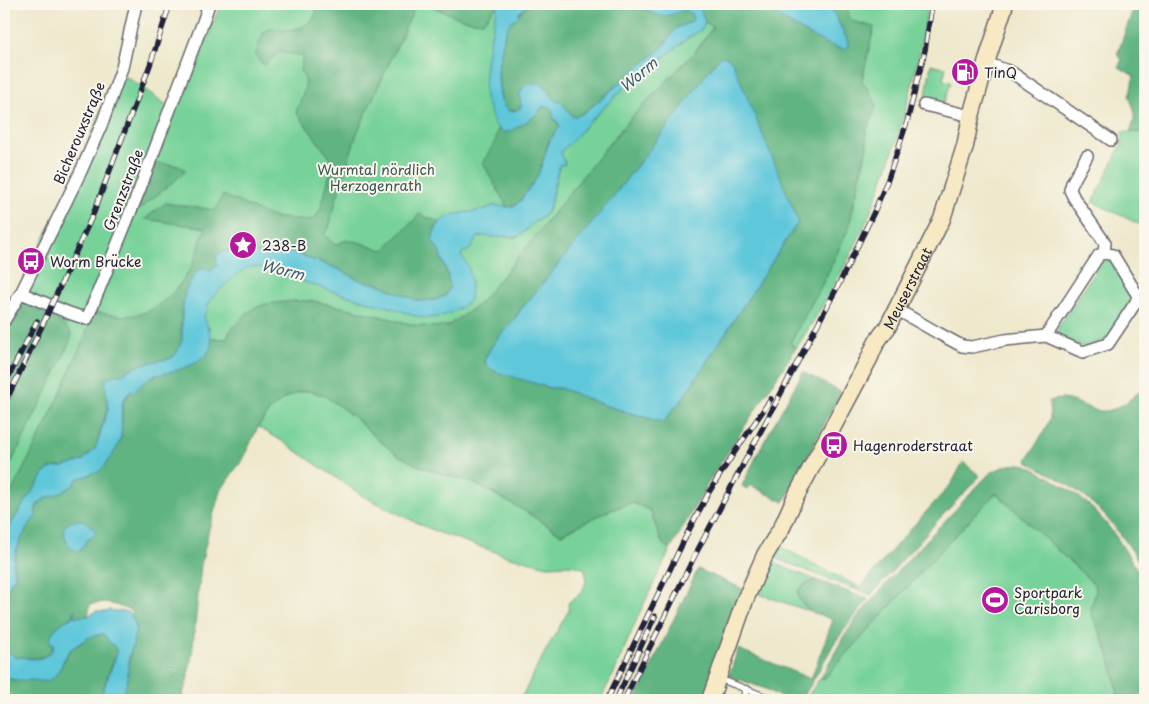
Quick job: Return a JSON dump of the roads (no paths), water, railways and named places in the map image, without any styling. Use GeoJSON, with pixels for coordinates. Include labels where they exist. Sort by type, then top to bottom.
{"type":"FeatureCollection","features":[{"type":"Feature","properties":{"kind":"street","name":"Bicherouxstraße"},"geometry":{"type":"LineString","coordinates":[[22,293],[103,121],[122,68],[136,4]]}},
{"type":"Feature","properties":{"kind":"street","name":"Grenzstraße"},"geometry":{"type":"LineString","coordinates":[[22,293],[88,320],[209,4]]}},
{"type":"Feature","properties":{"kind":"street","name":"Meuserstraat"},"geometry":{"type":"LineString","coordinates":[[710,700],[745,600],[765,555],[782,527],[795,498],[870,357],[874,346],[887,328],[942,219],[965,146],[986,62],[1005,4]]}},
{"type":"Feature","properties":{"kind":"street"},"geometry":{"type":"LineString","coordinates":[[986,62],[1011,72],[1111,140]]}},
{"type":"Feature","properties":{"kind":"street"},"geometry":{"type":"LineString","coordinates":[[924,105],[972,116]]}},
{"type":"Feature","properties":{"kind":"street"},"geometry":{"type":"LineString","coordinates":[[1046,336],[1099,256],[1104,252],[1105,243],[1070,190],[1087,156]]}},
{"type":"Feature","properties":{"kind":"street"},"geometry":{"type":"LineString","coordinates":[[896,309],[962,346],[972,347],[1005,340],[1046,336],[1083,352],[1108,344],[1138,296],[1112,256],[1104,252]]}},
{"type":"Feature","properties":{"kind":"street"},"geometry":{"type":"LineString","coordinates":[[4,321],[22,293]]}},
{"type":"Feature","properties":{"kind":"lane"},"geometry":{"type":"LineString","coordinates":[[718,678],[774,700]]}},
{"type":"Feature","properties":{"kind":"lane"},"geometry":{"type":"LineString","coordinates":[[742,700],[746,689]]}},
{"type":"Feature","properties":{"kind":"water","name":"Worm"},"geometry":{"type":"Polygon","coordinates":[[[498,4],[530,4],[510,23],[505,34],[498,68],[499,90],[504,105],[508,110],[513,111],[521,107],[520,96],[523,88],[532,83],[542,83],[555,100],[562,103],[573,117],[582,114],[604,97],[662,48],[676,28],[693,20],[689,11],[685,10],[662,16],[635,4],[699,4],[705,22],[702,29],[627,85],[562,151],[565,164],[560,164],[550,205],[544,216],[515,237],[479,237],[471,249],[462,253],[461,255],[468,266],[470,276],[470,300],[457,310],[446,315],[429,318],[421,317],[325,289],[264,268],[251,267],[233,277],[209,302],[207,307],[208,309],[204,316],[210,334],[211,346],[204,357],[172,372],[152,377],[135,391],[125,396],[122,408],[120,440],[106,464],[99,472],[77,479],[71,487],[37,504],[35,513],[37,515],[24,533],[17,549],[13,564],[16,577],[11,581],[4,600],[4,539],[16,516],[47,470],[82,461],[95,449],[108,409],[105,382],[107,378],[122,375],[128,370],[143,364],[172,358],[177,352],[182,340],[182,312],[185,292],[198,270],[210,271],[217,266],[216,256],[219,253],[238,248],[271,255],[292,252],[338,269],[361,281],[378,284],[419,301],[435,300],[445,296],[450,287],[447,272],[437,247],[432,241],[438,224],[450,216],[493,206],[510,207],[518,203],[537,178],[549,144],[560,127],[554,119],[552,109],[547,106],[542,107],[536,115],[526,122],[505,133],[497,128],[485,97],[484,86],[488,50],[498,4]]]}},
{"type":"Feature","properties":{"kind":"water"},"geometry":{"type":"Polygon","coordinates":[[[768,4],[829,4],[847,39],[848,47],[845,49],[839,48],[807,34],[777,15],[768,4]]]}},
{"type":"Feature","properties":{"kind":"water"},"geometry":{"type":"Polygon","coordinates":[[[722,56],[727,57],[733,63],[798,222],[679,404],[672,410],[665,421],[661,422],[607,406],[560,388],[550,388],[497,372],[490,368],[486,364],[485,359],[494,343],[601,212],[715,62],[722,56]]]}},
{"type":"Feature","properties":{"kind":"water"},"geometry":{"type":"Polygon","coordinates":[[[85,521],[97,532],[87,540],[79,552],[68,543],[63,528],[70,522],[85,521]]]}},
{"type":"Feature","properties":{"kind":"water"},"geometry":{"type":"Polygon","coordinates":[[[75,609],[75,617],[88,616],[96,611],[107,612],[109,610],[127,612],[133,619],[136,627],[129,656],[127,682],[122,696],[118,700],[100,700],[117,653],[114,646],[103,634],[88,638],[70,650],[57,673],[50,680],[14,680],[4,677],[4,623],[7,633],[5,649],[16,658],[38,659],[52,651],[54,643],[51,646],[50,638],[52,634],[59,625],[73,617],[75,609]]]}},
{"type":"Feature","properties":{"kind":"railway"},"geometry":{"type":"LineString","coordinates":[[4,405],[94,212],[150,65],[170,4]]}},
{"type":"Feature","properties":{"kind":"railway"},"geometry":{"type":"LineString","coordinates":[[624,700],[694,557],[839,284],[874,212],[888,179],[907,122],[925,50],[932,4]]}},
{"type":"Feature","properties":{"kind":"railway"},"geometry":{"type":"LineString","coordinates":[[4,386],[37,321]]}},
{"type":"Feature","properties":{"kind":"railway"},"geometry":{"type":"LineString","coordinates":[[607,700],[709,492],[771,399]]}},
{"type":"Feature","properties":{"kind":"railway"},"geometry":{"type":"LineString","coordinates":[[616,700],[655,616]]}},
{"type":"Feature","properties":{"kind":"place","name":"TinQ"},"geometry":{"type":"Point","coordinates":[965,72]}},
{"type":"Feature","properties":{"kind":"place","name":"238-B"},"geometry":{"type":"Point","coordinates":[243,245]}},
{"type":"Feature","properties":{"kind":"place","name":"Worm Brücke"},"geometry":{"type":"Point","coordinates":[31,261]}},
{"type":"Feature","properties":{"kind":"place","name":"Hagenroderstraat"},"geometry":{"type":"Point","coordinates":[834,445]}},
{"type":"Feature","properties":{"kind":"place","name":"Sportpark Carisborg"},"geometry":{"type":"Point","coordinates":[995,600]}},
{"type":"Feature","properties":{"kind":"park label","name":"Wurmtal nördlich Herzogenrath"},"geometry":{"type":"Point","coordinates":[376,177]}}]}
